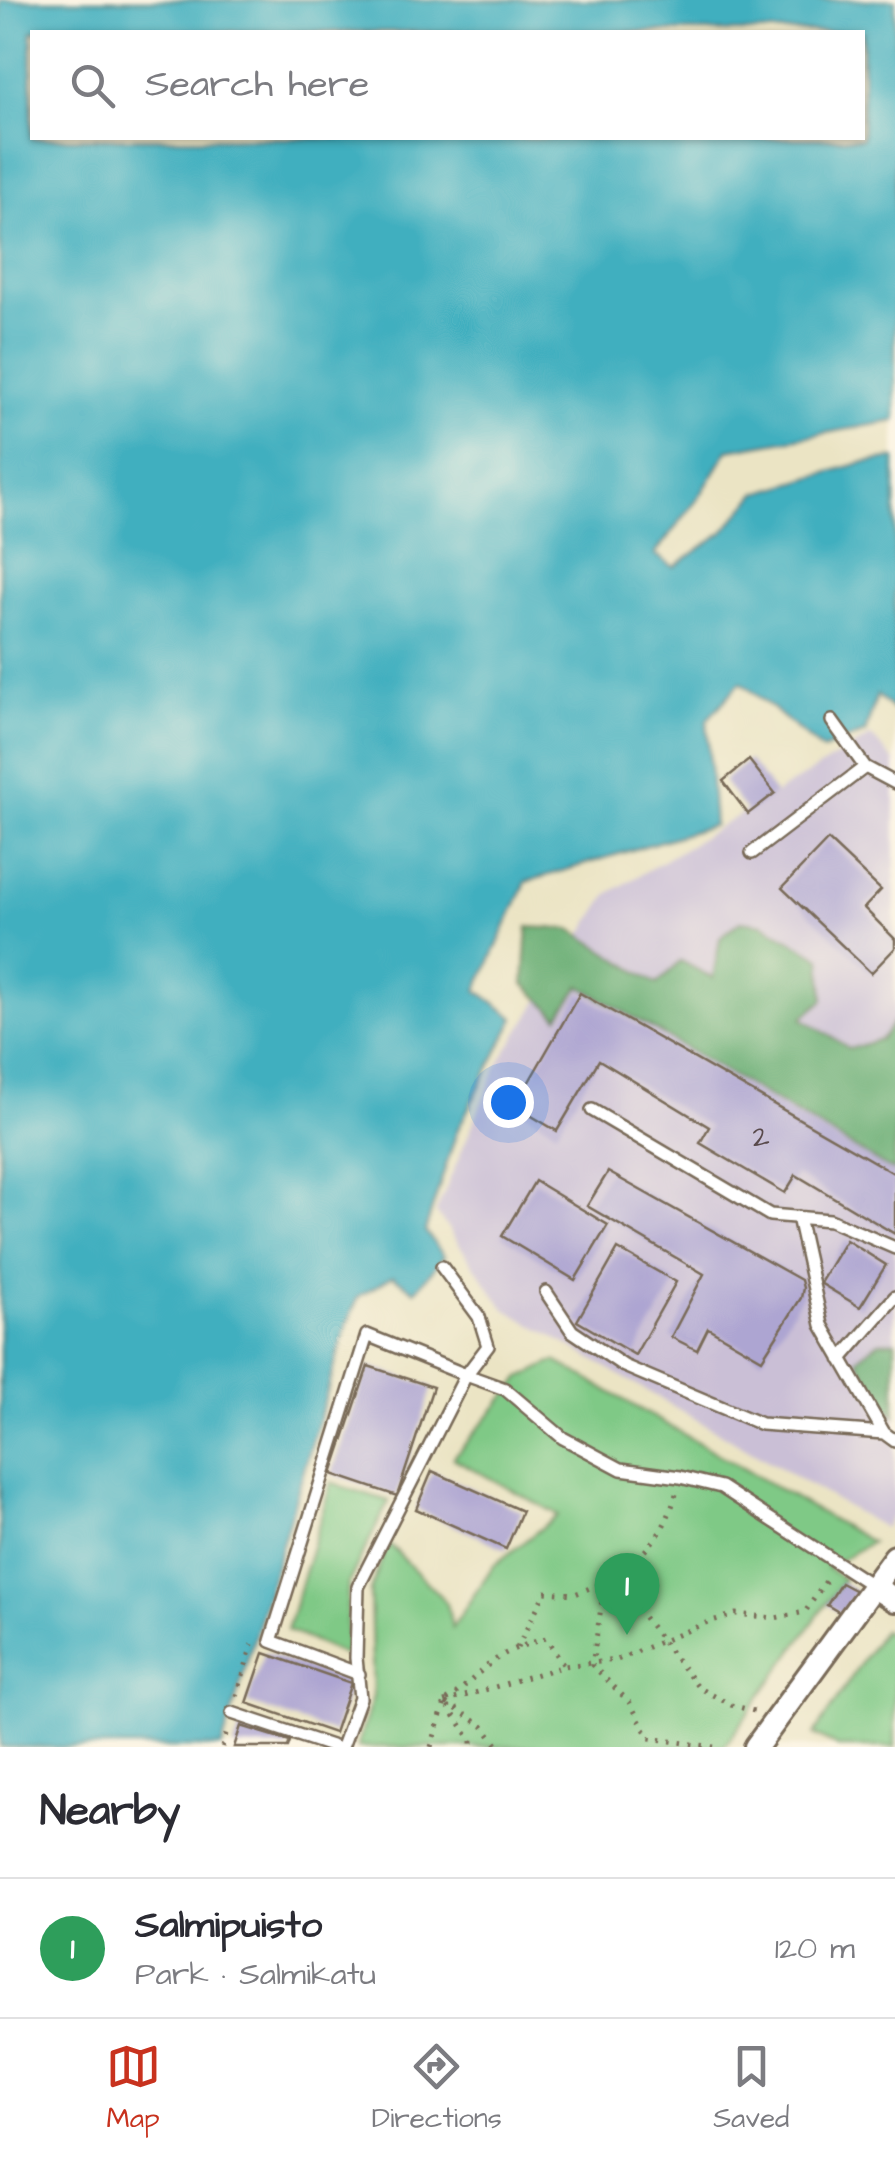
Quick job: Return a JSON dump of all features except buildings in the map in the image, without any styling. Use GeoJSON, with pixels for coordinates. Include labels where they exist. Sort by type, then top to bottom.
{"type":"FeatureCollection","features":[{"type":"Feature","properties":{"kind":"street"},"geometry":{"type":"LineString","coordinates":[[756,1747],[895,1557]]}},
{"type":"Feature","properties":{"kind":"street"},"geometry":{"type":"LineString","coordinates":[[873,1586],[895,1600]]}},
{"type":"Feature","properties":{"kind":"lane"},"geometry":{"type":"LineString","coordinates":[[832,721],[864,768],[895,783]]}},
{"type":"Feature","properties":{"kind":"lane"},"geometry":{"type":"LineString","coordinates":[[752,853],[864,768]]}},
{"type":"Feature","properties":{"kind":"lane"},"geometry":{"type":"LineString","coordinates":[[592,1110],[770,1215],[830,1220],[895,1248]]}},
{"type":"Feature","properties":{"kind":"lane"},"geometry":{"type":"LineString","coordinates":[[798,1217],[822,1325],[890,1437]]}},
{"type":"Feature","properties":{"kind":"lane"},"geometry":{"type":"LineString","coordinates":[[342,1747],[360,1698],[356,1658],[358,1587],[466,1375],[488,1346],[479,1317],[442,1267]]}},
{"type":"Feature","properties":{"kind":"lane"},"geometry":{"type":"LineString","coordinates":[[546,1292],[572,1331],[624,1366],[761,1424],[890,1437]]}},
{"type":"Feature","properties":{"kind":"lane"},"geometry":{"type":"LineString","coordinates":[[841,1358],[895,1296]]}},
{"type":"Feature","properties":{"kind":"lane"},"geometry":{"type":"LineString","coordinates":[[360,1674],[271,1641],[367,1335],[505,1389],[563,1438],[620,1469],[720,1487],[873,1586]]}},
{"type":"Feature","properties":{"kind":"lane"},"geometry":{"type":"LineString","coordinates":[[232,1714],[334,1747]]}},
{"type":"Feature","properties":{"kind":"path"},"geometry":{"type":"LineString","coordinates":[[517,1648],[545,1592],[575,1594],[605,1582],[636,1560],[667,1525],[680,1477]]}},
{"type":"Feature","properties":{"kind":"path"},"geometry":{"type":"LineString","coordinates":[[445,1702],[564,1666],[618,1660],[736,1614],[775,1618],[805,1612],[836,1564]]}},
{"type":"Feature","properties":{"kind":"path"},"geometry":{"type":"LineString","coordinates":[[605,1582],[623,1591],[698,1687],[774,1722]]}},
{"type":"Feature","properties":{"kind":"path"},"geometry":{"type":"LineString","coordinates":[[592,1665],[605,1582]]}},
{"type":"Feature","properties":{"kind":"path"},"geometry":{"type":"LineString","coordinates":[[222,1747],[255,1635]]}},
{"type":"Feature","properties":{"kind":"path"},"geometry":{"type":"LineString","coordinates":[[431,1747],[445,1702],[490,1663],[546,1638],[564,1666]]}},
{"type":"Feature","properties":{"kind":"path"},"geometry":{"type":"LineString","coordinates":[[592,1665],[630,1703],[649,1738],[714,1747]]}},
{"type":"Feature","properties":{"kind":"path"},"geometry":{"type":"LineString","coordinates":[[445,1702],[472,1740],[472,1747]]}},
{"type":"Feature","properties":{"kind":"path"},"geometry":{"type":"LineString","coordinates":[[445,1702],[482,1726],[499,1747]]}},
{"type":"Feature","properties":{"kind":"shaded area"},"geometry":{"type":"Polygon","coordinates":[[[871,736],[895,762],[895,1512],[884,1528],[505,1309],[436,1212],[498,1064],[608,894],[871,736]]]}},
{"type":"Feature","properties":{"kind":"green space"},"geometry":{"type":"Polygon","coordinates":[[[740,921],[763,924],[821,958],[824,1000],[802,1018],[850,1049],[881,1039],[895,1020],[895,1172],[580,986],[559,1017],[524,984],[528,927],[571,929],[657,984],[681,961],[713,978],[720,938],[740,921]]]}},
{"type":"Feature","properties":{"kind":"green space"},"geometry":{"type":"Polygon","coordinates":[[[895,1341],[895,1416],[877,1395],[857,1359],[879,1342],[895,1341]]]}},
{"type":"Feature","properties":{"kind":"green space"},"geometry":{"type":"Polygon","coordinates":[[[556,1361],[871,1542],[827,1568],[844,1579],[724,1747],[357,1747],[373,1696],[370,1591],[388,1543],[447,1603],[452,1628],[493,1566],[558,1515],[453,1458],[521,1378],[556,1361]]]}},
{"type":"Feature","properties":{"kind":"green space"},"geometry":{"type":"Polygon","coordinates":[[[331,1483],[389,1501],[348,1584],[346,1656],[287,1630],[331,1483]]]}},
{"type":"Feature","properties":{"kind":"green space"},"geometry":{"type":"Polygon","coordinates":[[[883,1630],[895,1637],[895,1747],[838,1747],[814,1734],[883,1630]]]}},
{"type":"Feature","properties":{"kind":"water"},"geometry":{"type":"Polygon","coordinates":[[[0,0],[895,0],[895,421],[728,450],[700,496],[655,554],[674,567],[723,532],[757,493],[861,463],[895,458],[895,711],[877,695],[865,733],[822,750],[741,682],[707,720],[714,825],[526,882],[477,990],[515,1018],[457,1131],[425,1231],[444,1256],[415,1291],[393,1276],[358,1297],[222,1747],[0,1747],[0,0]]]}},
{"type":"Feature","properties":{"kind":"place","name":"Salmipuisto"},"geometry":{"type":"Point","coordinates":[627,1635]}}]}
